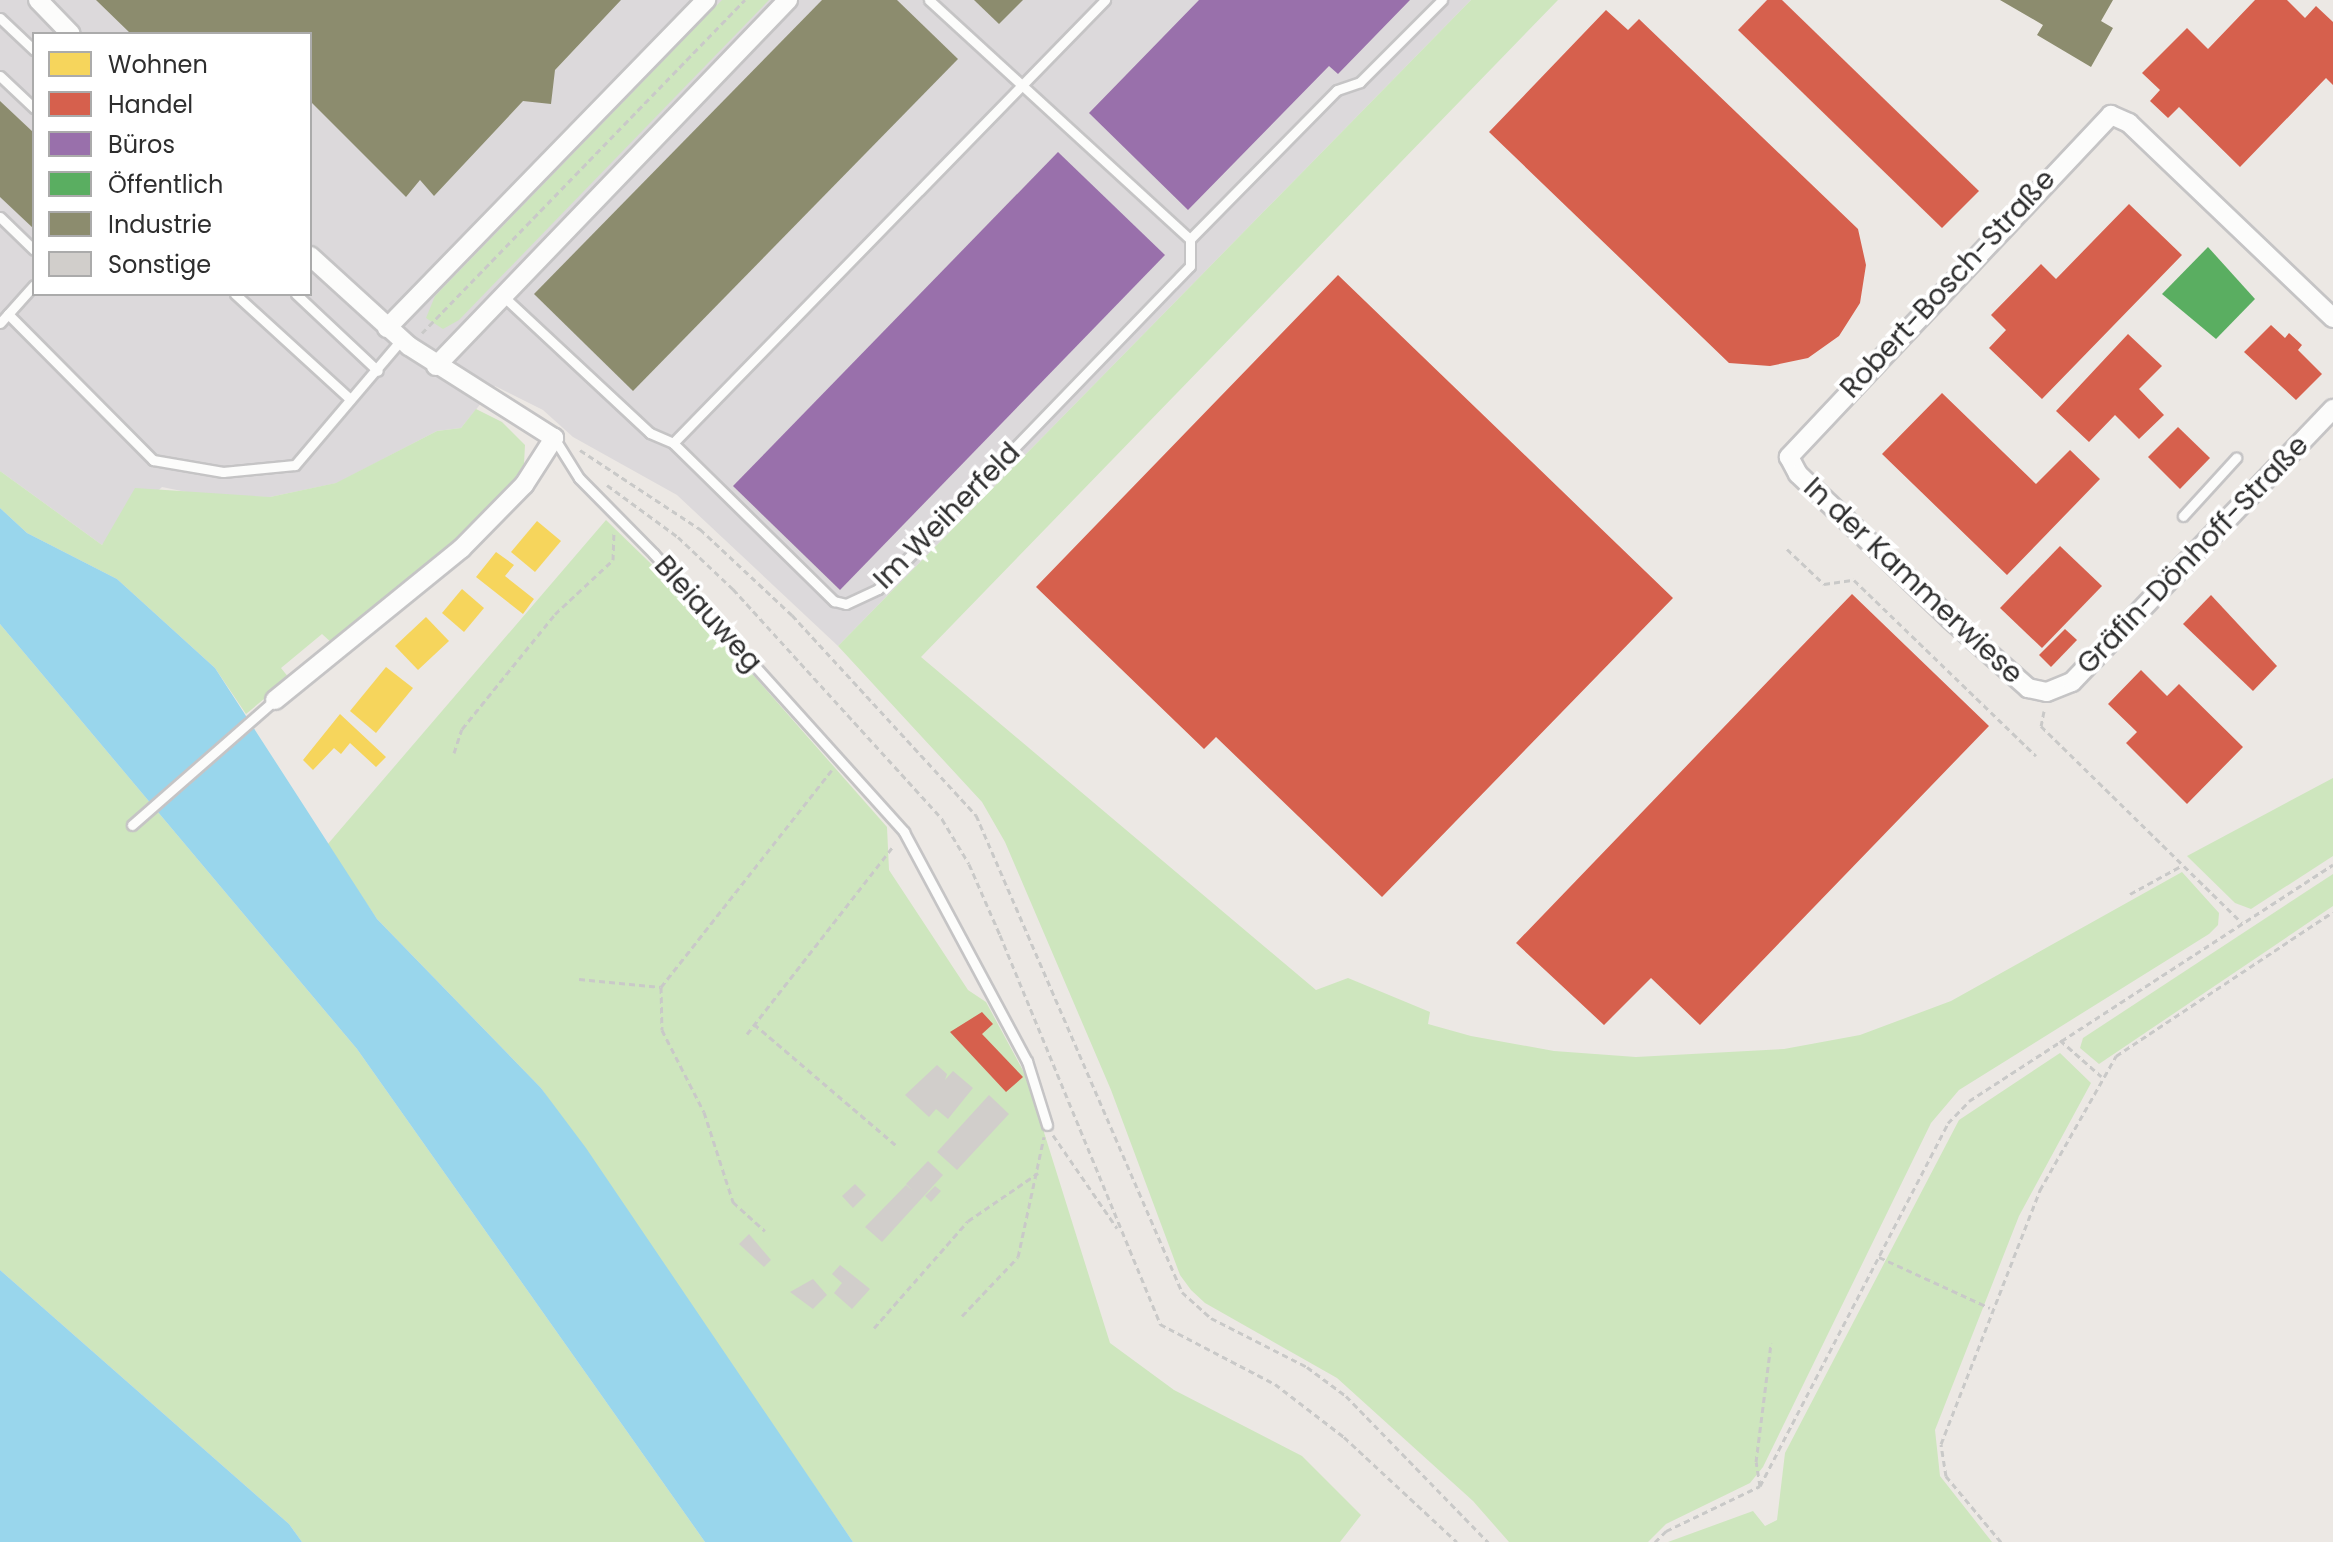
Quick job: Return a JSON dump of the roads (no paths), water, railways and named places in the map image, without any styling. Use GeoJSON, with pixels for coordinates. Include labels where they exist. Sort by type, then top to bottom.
{"type":"FeatureCollection","features":[{"type":"Feature","properties":{"kind":"street"},"geometry":{"type":"LineString","coordinates":[[38,0],[69,32]]}},
{"type":"Feature","properties":{"kind":"street"},"geometry":{"type":"LineString","coordinates":[[394,334],[706,0]]}},
{"type":"Feature","properties":{"kind":"street"},"geometry":{"type":"LineString","coordinates":[[436,366],[788,0]]}},
{"type":"Feature","properties":{"kind":"street","name":"Robert-Bosch-Straße"},"geometry":{"type":"LineString","coordinates":[[1789,457],[2111,115],[2129,123],[2333,318]]}},
{"type":"Feature","properties":{"kind":"street"},"geometry":{"type":"LineString","coordinates":[[275,700],[461,549],[524,485],[554,438],[436,366],[394,334],[312,258]]}},
{"type":"Feature","properties":{"kind":"street","name":"Gräfin-Dönhoff-Straße"},"geometry":{"type":"LineString","coordinates":[[2047,692],[2072,682],[2333,409]]}},
{"type":"Feature","properties":{"kind":"street","name":"In der Kammerwiese"},"geometry":{"type":"LineString","coordinates":[[1789,457],[1798,474],[1949,618],[2028,688],[2047,692]]}},
{"type":"Feature","properties":{"kind":"lane"},"geometry":{"type":"LineString","coordinates":[[929,0],[1190,239],[1337,90],[1360,82],[1442,0]]}},
{"type":"Feature","properties":{"kind":"lane"},"geometry":{"type":"LineString","coordinates":[[673,443],[1105,0]]}},
{"type":"Feature","properties":{"kind":"lane"},"geometry":{"type":"LineString","coordinates":[[0,18],[32,48]]}},
{"type":"Feature","properties":{"kind":"lane"},"geometry":{"type":"LineString","coordinates":[[0,76],[32,106]]}},
{"type":"Feature","properties":{"kind":"lane"},"geometry":{"type":"LineString","coordinates":[[0,217],[32,248]]}},
{"type":"Feature","properties":{"kind":"lane","name":"Im Weiherfeld"},"geometry":{"type":"LineString","coordinates":[[503,296],[650,433],[673,443],[834,601],[858,602],[878,589],[1190,266],[1190,239]]}},
{"type":"Feature","properties":{"kind":"lane"},"geometry":{"type":"LineString","coordinates":[[0,323],[32,287]]}},
{"type":"Feature","properties":{"kind":"lane"},"geometry":{"type":"LineString","coordinates":[[237,296],[350,399]]}},
{"type":"Feature","properties":{"kind":"lane"},"geometry":{"type":"LineString","coordinates":[[298,296],[378,371]]}},
{"type":"Feature","properties":{"kind":"lane"},"geometry":{"type":"LineString","coordinates":[[8,314],[153,460],[223,472],[295,465],[350,399],[378,371],[394,334]]}},
{"type":"Feature","properties":{"kind":"lane","name":"Bleiauweg"},"geometry":{"type":"LineString","coordinates":[[554,438],[579,478],[904,832],[1027,1061],[1047,1125]]}},
{"type":"Feature","properties":{"kind":"lane"},"geometry":{"type":"LineString","coordinates":[[2183,516],[2236,458]]}},
{"type":"Feature","properties":{"kind":"lane"},"geometry":{"type":"LineString","coordinates":[[132,825],[275,700]]}},
{"type":"Feature","properties":{"kind":"water"},"geometry":{"type":"Polygon","coordinates":[[[0,508],[27,533],[117,579],[215,668],[377,919],[541,1088],[586,1148],[853,1542],[705,1542],[357,1049],[0,624],[0,508]]]}},
{"type":"Feature","properties":{"kind":"water"},"geometry":{"type":"Polygon","coordinates":[[[0,1270],[289,1524],[302,1542],[0,1542],[0,1270]]]}}]}
